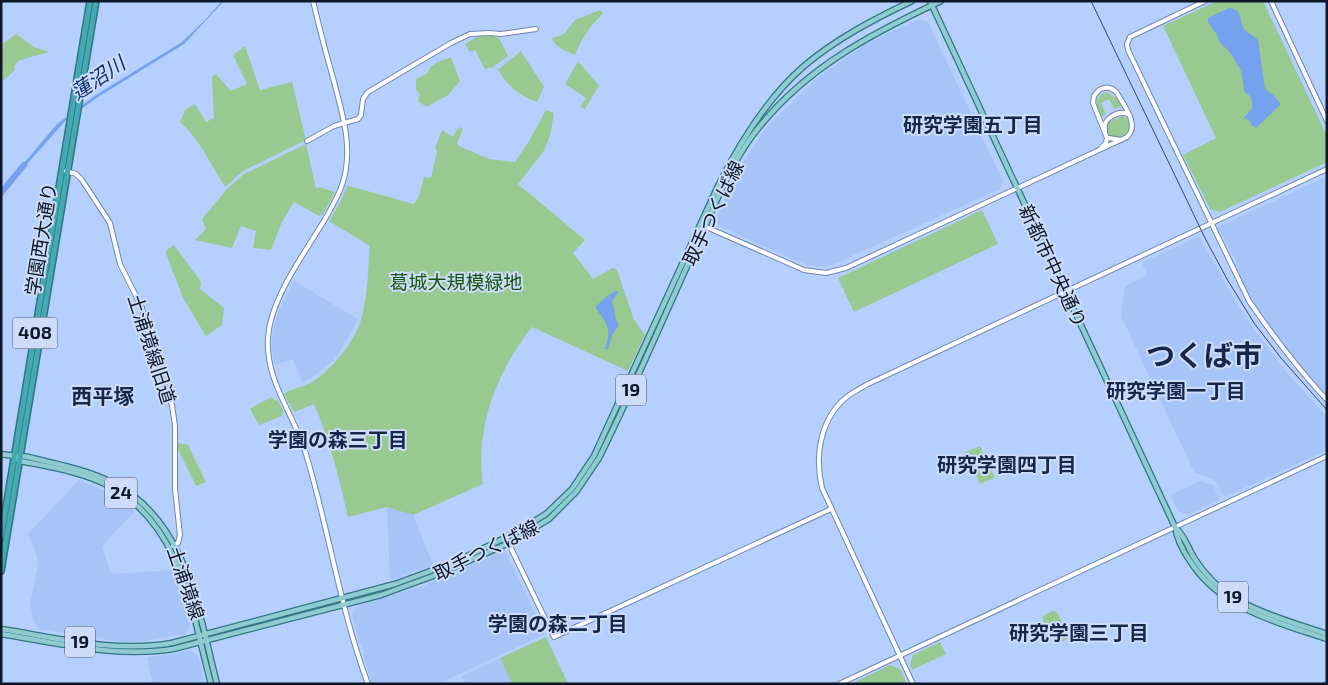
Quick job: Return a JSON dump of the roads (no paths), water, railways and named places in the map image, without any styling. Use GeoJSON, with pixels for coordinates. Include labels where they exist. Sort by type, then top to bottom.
{"type":"FeatureCollection","features":[{"type":"Feature","properties":{"kind":"highway","name":"学園西大通り"},"geometry":{"type":"LineString","coordinates":[[1,571],[65,171],[70,124],[90,1]]}},
{"type":"Feature","properties":{"kind":"highway","name":"学園西大通り"},"geometry":{"type":"LineString","coordinates":[[1,537],[96,1]]}},
{"type":"Feature","properties":{"kind":"main road","name":"取手つくば線"},"geometry":{"type":"LineString","coordinates":[[1,634],[93,649],[129,652],[161,650],[395,584],[431,572],[508,540],[554,508],[572,489],[587,468],[602,441],[700,224],[735,153],[767,104],[804,66],[835,43],[872,21],[912,1]]}},
{"type":"Feature","properties":{"kind":"main road","name":"取手つくば線"},"geometry":{"type":"LineString","coordinates":[[1,629],[94,644],[129,647],[160,645],[202,638],[344,604],[426,579],[538,526],[557,512],[576,492],[591,471],[606,443],[728,178],[759,126],[789,95],[845,50],[929,3],[942,1]]}},
{"type":"Feature","properties":{"kind":"main road","name":"新都市中央通り"},"geometry":{"type":"LineString","coordinates":[[929,3],[1175,526],[1176,535],[1187,556],[1206,582],[1218,593],[1242,608],[1327,639]]}},
{"type":"Feature","properties":{"kind":"main road","name":"24"},"geometry":{"type":"LineString","coordinates":[[1,454],[20,458]]}},
{"type":"Feature","properties":{"kind":"main road","name":"土浦境線"},"geometry":{"type":"LineString","coordinates":[[20,458],[109,486],[121,492],[151,519],[172,547],[217,684]]}},
{"type":"Feature","properties":{"kind":"main road","name":"新都市中央通り"},"geometry":{"type":"LineString","coordinates":[[1175,526],[1182,533],[1201,568],[1222,589],[1259,610],[1327,634]]}},
{"type":"Feature","properties":{"kind":"main road","name":"土浦境線"},"geometry":{"type":"LineString","coordinates":[[202,638],[211,684]]}},
{"type":"Feature","properties":{"kind":"street"},"geometry":{"type":"LineString","coordinates":[[313,1],[345,124],[348,153],[343,182],[333,206],[277,301],[270,324],[268,348],[273,380],[295,425],[306,456],[355,646],[368,684]]}},
{"type":"Feature","properties":{"kind":"street"},"geometry":{"type":"LineString","coordinates":[[1206,1],[1130,38],[1127,44],[1131,59],[1249,301],[1295,365],[1327,400]]}},
{"type":"Feature","properties":{"kind":"street"},"geometry":{"type":"LineString","coordinates":[[1271,1],[1327,121]]}},
{"type":"Feature","properties":{"kind":"street"},"geometry":{"type":"LineString","coordinates":[[307,141],[334,126],[360,118],[363,98],[368,92],[451,43],[470,34],[501,34],[536,29]]}},
{"type":"Feature","properties":{"kind":"street"},"geometry":{"type":"LineString","coordinates":[[700,224],[797,268],[813,273],[826,273],[846,268],[1129,136],[1132,129],[1132,121],[1117,93],[1112,88],[1104,87],[1095,94],[1093,103],[1106,136],[1106,143]]}},
{"type":"Feature","properties":{"kind":"street"},"geometry":{"type":"LineString","coordinates":[[1123,140],[1109,138],[1104,128],[1106,120],[1120,113],[1128,114]]}},
{"type":"Feature","properties":{"kind":"street"},"geometry":{"type":"LineString","coordinates":[[1101,148],[1109,138]]}},
{"type":"Feature","properties":{"kind":"street"},"geometry":{"type":"LineString","coordinates":[[913,684],[822,488],[818,472],[820,443],[825,426],[841,402],[868,384],[1327,169]]}},
{"type":"Feature","properties":{"kind":"street","name":"土浦境線旧道"},"geometry":{"type":"LineString","coordinates":[[65,171],[76,174],[82,180],[110,223],[120,264],[142,308],[160,373],[172,405],[175,426],[175,489],[180,534],[179,541],[172,547]]}},
{"type":"Feature","properties":{"kind":"street"},"geometry":{"type":"LineString","coordinates":[[839,684],[1327,456]]}},
{"type":"Feature","properties":{"kind":"street"},"geometry":{"type":"LineString","coordinates":[[508,540],[554,637],[831,509]]}},
{"type":"Feature","properties":{"kind":"waterway","name":"蓮沼川"},"geometry":{"type":"LineString","coordinates":[[1,193],[24,165]]}},
{"type":"Feature","properties":{"kind":"waterway"},"geometry":{"type":"LineString","coordinates":[[1321,684],[1327,680]]}},
{"type":"Feature","properties":{"kind":"railway"},"geometry":{"type":"LineString","coordinates":[[1091,1],[1206,240],[1227,279],[1254,323],[1281,358],[1327,410]]}},
{"type":"Feature","properties":{"kind":"district","name":"研究学園五丁目"},"geometry":{"type":"Point","coordinates":[973,125]}},
{"type":"Feature","properties":{"kind":"district","name":"つくば市"},"geometry":{"type":"Point","coordinates":[1204,356]}},
{"type":"Feature","properties":{"kind":"district","name":"研究学園一丁目"},"geometry":{"type":"Point","coordinates":[1176,391]}},
{"type":"Feature","properties":{"kind":"district","name":"西平塚"},"geometry":{"type":"Point","coordinates":[103,397]}},
{"type":"Feature","properties":{"kind":"district","name":"学園の森三丁目"},"geometry":{"type":"Point","coordinates":[338,440]}},
{"type":"Feature","properties":{"kind":"district","name":"研究学園四丁目"},"geometry":{"type":"Point","coordinates":[1007,465]}},
{"type":"Feature","properties":{"kind":"district","name":"学園の森二丁目"},"geometry":{"type":"Point","coordinates":[558,624]}},
{"type":"Feature","properties":{"kind":"district","name":"研究学園三丁目"},"geometry":{"type":"Point","coordinates":[1079,633]}},
{"type":"Feature","properties":{"kind":"park label","name":"葛城大規模緑地"},"geometry":{"type":"Point","coordinates":[456,282]}}]}
